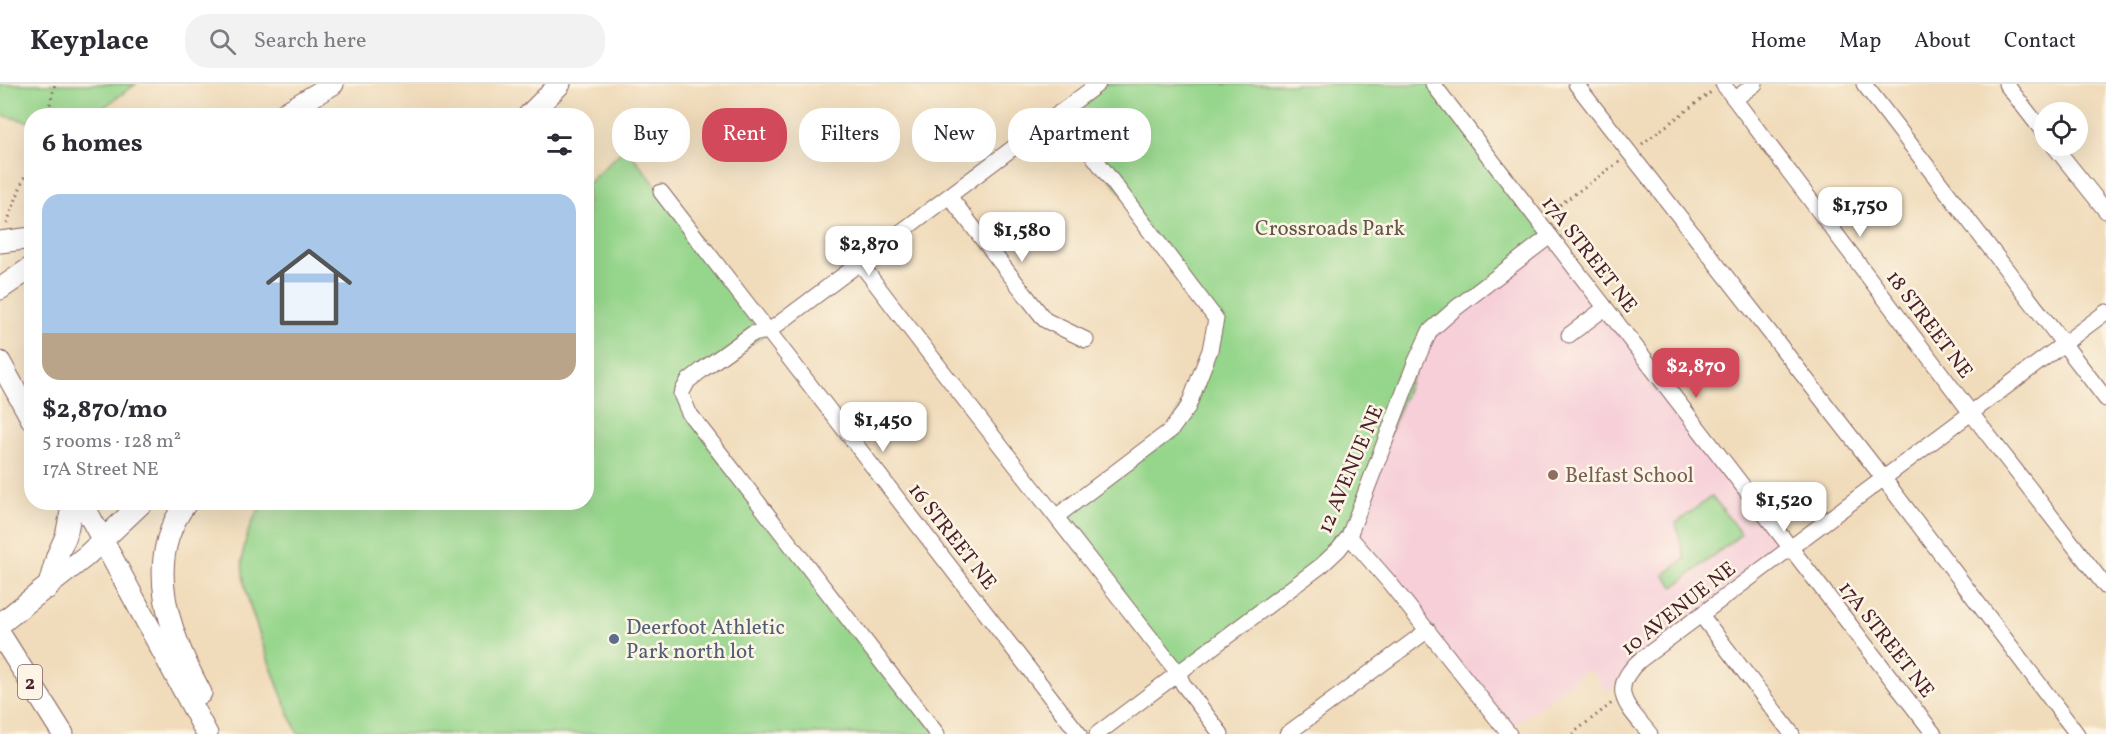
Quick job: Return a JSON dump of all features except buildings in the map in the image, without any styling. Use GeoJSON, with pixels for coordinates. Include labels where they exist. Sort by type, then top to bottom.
{"type":"FeatureCollection","features":[{"type":"Feature","properties":{"kind":"highway"},"geometry":{"type":"LineString","coordinates":[[293,108],[333,84]]}},
{"type":"Feature","properties":{"kind":"highway"},"geometry":{"type":"LineString","coordinates":[[536,108],[560,84]]}},
{"type":"Feature","properties":{"kind":"highway"},"geometry":{"type":"LineString","coordinates":[[2,238],[24,238]]}},
{"type":"Feature","properties":{"kind":"highway"},"geometry":{"type":"LineString","coordinates":[[0,289],[24,272]]}},
{"type":"Feature","properties":{"kind":"highway"},"geometry":{"type":"LineString","coordinates":[[0,362],[24,407]]}},
{"type":"Feature","properties":{"kind":"highway"},"geometry":{"type":"LineString","coordinates":[[0,390],[24,412]]}},
{"type":"Feature","properties":{"kind":"highway"},"geometry":{"type":"LineString","coordinates":[[48,588],[57,556],[66,536],[71,510]]}},
{"type":"Feature","properties":{"kind":"highway"},"geometry":{"type":"LineString","coordinates":[[86,510],[207,734]]}},
{"type":"Feature","properties":{"kind":"highway"},"geometry":{"type":"LineString","coordinates":[[0,624],[48,588],[103,541],[135,510]]}},
{"type":"Feature","properties":{"kind":"highway"},"geometry":{"type":"LineString","coordinates":[[182,510],[171,529],[164,552],[165,599],[169,617],[188,668],[221,734]]}},
{"type":"Feature","properties":{"kind":"highway","name":"2"},"geometry":{"type":"LineString","coordinates":[[0,634],[63,734]]}},
{"type":"Feature","properties":{"kind":"street"},"geometry":{"type":"LineString","coordinates":[[1065,108],[1098,84]]}},
{"type":"Feature","properties":{"kind":"street","name":"17A STREET NE"},"geometry":{"type":"LineString","coordinates":[[1433,84],[1934,734]]}},
{"type":"Feature","properties":{"kind":"street"},"geometry":{"type":"LineString","coordinates":[[1576,84],[1884,479],[2077,734]]}},
{"type":"Feature","properties":{"kind":"street","name":"18 STREET NE"},"geometry":{"type":"LineString","coordinates":[[1723,84],[1971,413],[2106,587]]}},
{"type":"Feature","properties":{"kind":"street"},"geometry":{"type":"LineString","coordinates":[[1735,99],[1755,84]]}},
{"type":"Feature","properties":{"kind":"street"},"geometry":{"type":"LineString","coordinates":[[1864,84],[2106,399]]}},
{"type":"Feature","properties":{"kind":"street"},"geometry":{"type":"LineString","coordinates":[[2006,84],[2034,120]]}},
{"type":"Feature","properties":{"kind":"street"},"geometry":{"type":"LineString","coordinates":[[937,734],[688,413],[681,394],[688,381],[752,334],[769,331],[1008,151]]}},
{"type":"Feature","properties":{"kind":"street"},"geometry":{"type":"LineString","coordinates":[[2062,156],[2106,212]]}},
{"type":"Feature","properties":{"kind":"street"},"geometry":{"type":"LineString","coordinates":[[1057,516],[1171,430],[1188,406],[1210,350],[1216,319],[1098,162]]}},
{"type":"Feature","properties":{"kind":"street","name":"16 STREET NE"},"geometry":{"type":"LineString","coordinates":[[661,192],[1079,734]]}},
{"type":"Feature","properties":{"kind":"street"},"geometry":{"type":"LineString","coordinates":[[949,196],[1046,320],[1086,340]]}},
{"type":"Feature","properties":{"kind":"street","name":"12 AVENUE NE"},"geometry":{"type":"LineString","coordinates":[[1097,734],[1322,565],[1339,549],[1349,536],[1415,363],[1430,331],[1456,308],[1550,236]]}},
{"type":"Feature","properties":{"kind":"street"},"geometry":{"type":"LineString","coordinates":[[860,263],[953,386],[1057,516],[1221,734]]}},
{"type":"Feature","properties":{"kind":"street"},"geometry":{"type":"LineString","coordinates":[[1569,335],[1605,308]]}},
{"type":"Feature","properties":{"kind":"street","name":"10 AVENUE NE"},"geometry":{"type":"LineString","coordinates":[[1623,687],[1639,662],[2106,312]]}},
{"type":"Feature","properties":{"kind":"street"},"geometry":{"type":"LineString","coordinates":[[1349,536],[1428,630],[1509,734]]}},
{"type":"Feature","properties":{"kind":"street"},"geometry":{"type":"LineString","coordinates":[[1701,615],[1792,734]]}},
{"type":"Feature","properties":{"kind":"street"},"geometry":{"type":"LineString","coordinates":[[1287,734],[1428,630]]}},
{"type":"Feature","properties":{"kind":"street"},"geometry":{"type":"LineString","coordinates":[[1623,687],[1631,710],[1650,734]]}},
{"type":"Feature","properties":{"kind":"path"},"geometry":{"type":"LineString","coordinates":[[49,108],[55,84]]}},
{"type":"Feature","properties":{"kind":"path"},"geometry":{"type":"LineString","coordinates":[[2,238],[24,179]]}},
{"type":"Feature","properties":{"kind":"path"},"geometry":{"type":"LineString","coordinates":[[1572,734],[1623,687]]}},
{"type":"Feature","properties":{"kind":"shaded area","name":"Belfast School"},"geometry":{"type":"Polygon","coordinates":[[[1550,236],[1790,549],[1607,692],[1589,669],[1507,731],[1349,536],[1422,346],[1550,236]]]}},
{"type":"Feature","properties":{"kind":"green space"},"geometry":{"type":"Polygon","coordinates":[[[0,84],[136,84],[103,108],[24,108],[24,120],[0,115],[0,84]]]}},
{"type":"Feature","properties":{"kind":"green space","name":"Crossroads Park"},"geometry":{"type":"Polygon","coordinates":[[[1098,84],[1433,84],[1550,236],[1430,331],[1349,536],[1178,673],[1057,516],[1171,430],[1216,319],[1098,162],[1151,162],[1151,108],[1065,108],[1098,84]]]}},
{"type":"Feature","properties":{"kind":"green space"},"geometry":{"type":"Polygon","coordinates":[[[612,160],[638,162],[769,331],[681,394],[937,734],[298,734],[265,651],[244,581],[243,554],[250,527],[258,510],[594,510],[594,177],[612,160]]]}},
{"type":"Feature","properties":{"kind":"green space"},"geometry":{"type":"Polygon","coordinates":[[[1712,496],[1741,534],[1674,587],[1664,575],[1685,559],[1676,523],[1712,496]]]}},
{"type":"Feature","properties":{"kind":"place","name":"Belfast School"},"geometry":{"type":"Point","coordinates":[1553,475]}},
{"type":"Feature","properties":{"kind":"place","name":"Deerfoot Athletic Park north lot"},"geometry":{"type":"Point","coordinates":[614,639]}}]}
